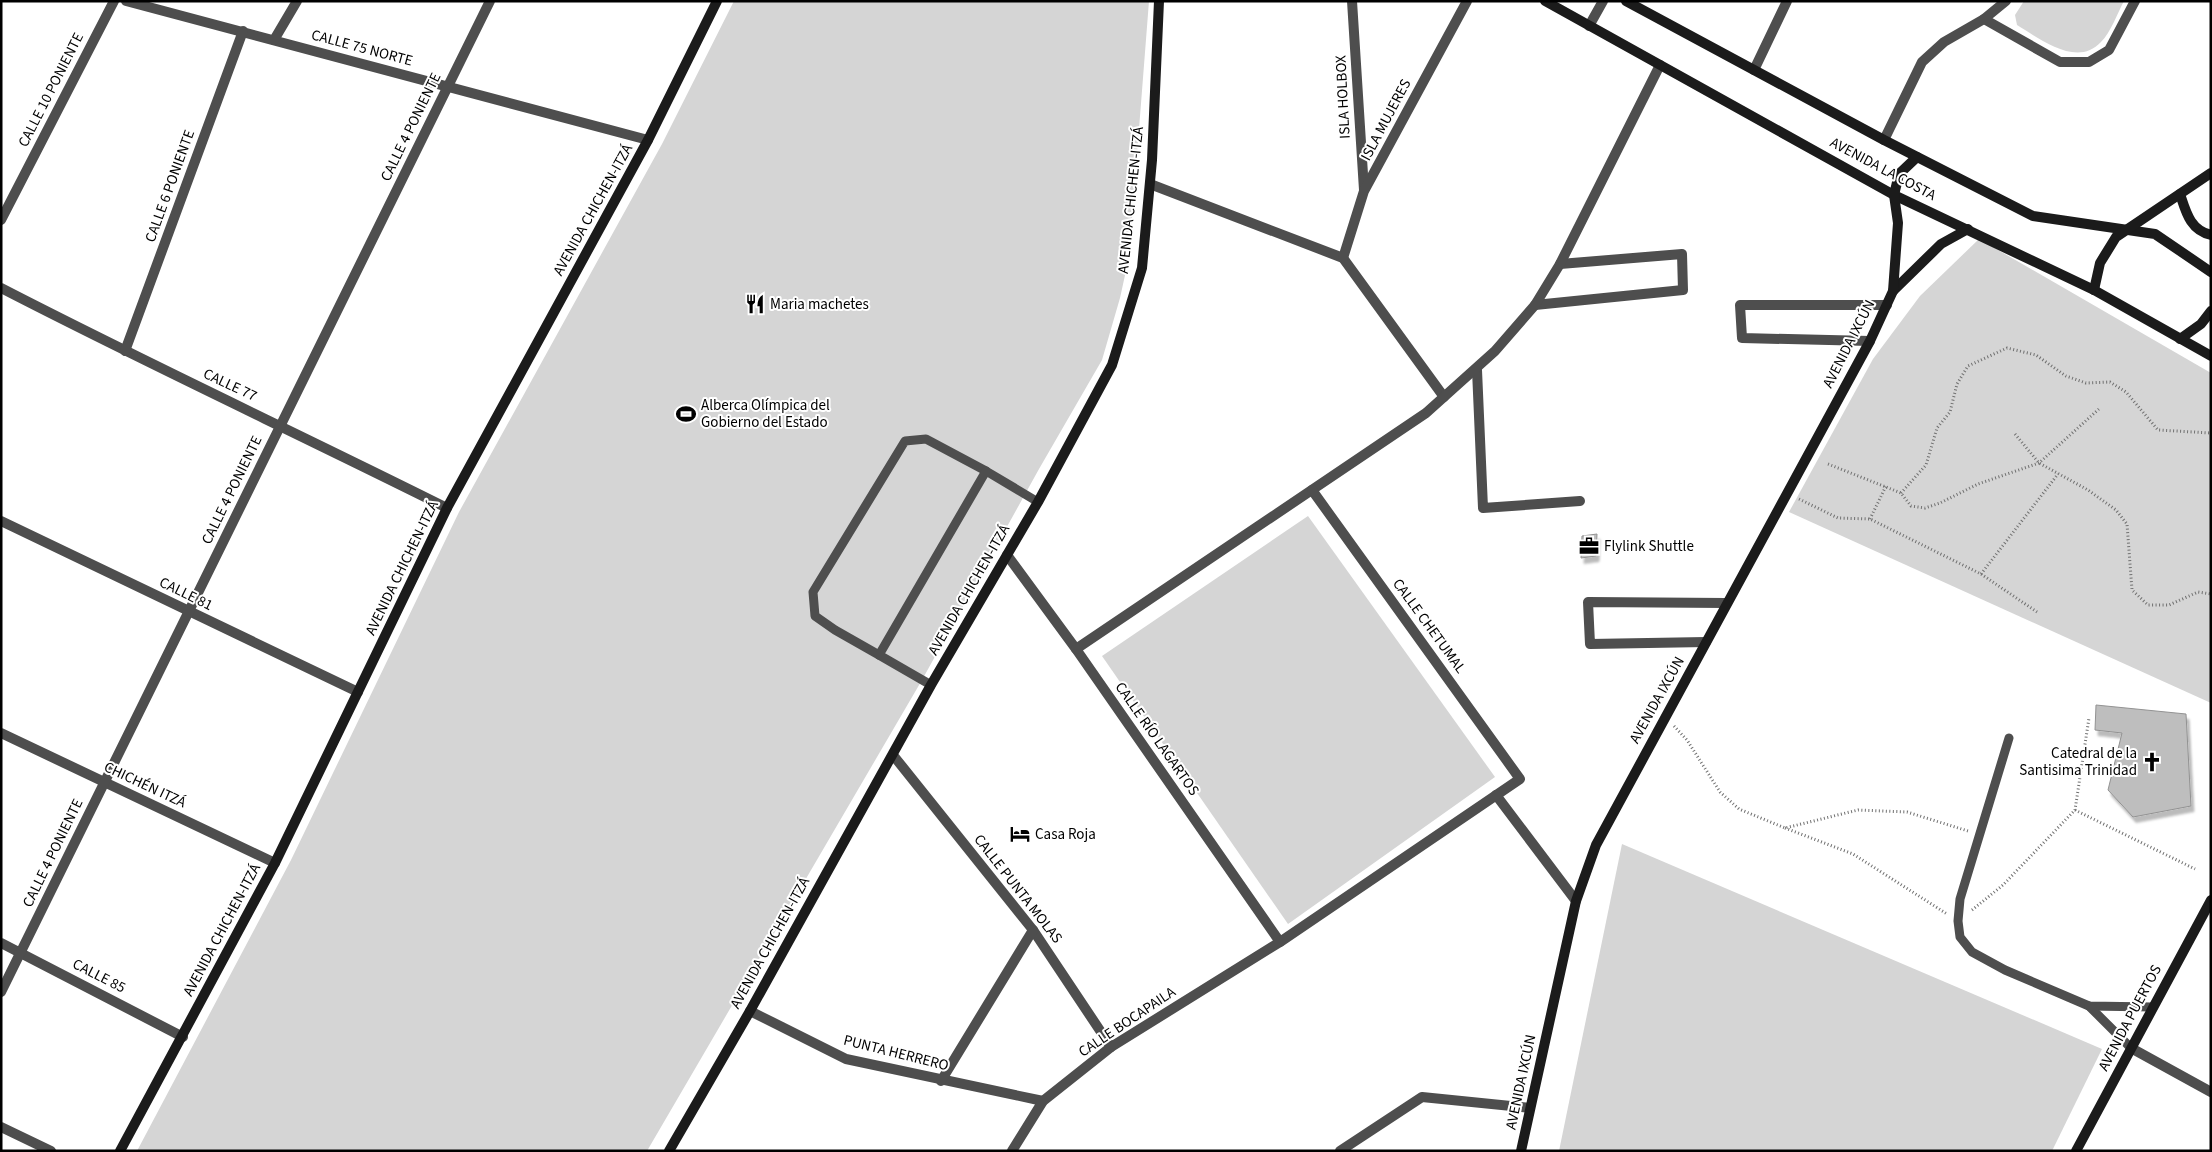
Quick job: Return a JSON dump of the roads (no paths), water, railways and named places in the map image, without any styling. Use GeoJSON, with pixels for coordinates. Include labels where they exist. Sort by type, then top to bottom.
{"type":"FeatureCollection","features":[{"type":"Feature","properties":{"kind":"main road","name":"AVENIDA CHICHEN-ITZÁ"},"geometry":{"type":"LineString","coordinates":[[120,1151],[275,863],[447,508],[648,140],[717,1]]}},
{"type":"Feature","properties":{"kind":"main road","name":"AVENIDA CHICHEN-ITZÁ"},"geometry":{"type":"LineString","coordinates":[[668,1151],[750,1011],[931,685],[1038,502],[1112,365],[1142,268],[1150,184],[1159,1]]}},
{"type":"Feature","properties":{"kind":"main road","name":"AVENIDA LA COSTA"},"geometry":{"type":"LineString","coordinates":[[1545,1],[1894,195],[2094,290],[2211,356]]}},
{"type":"Feature","properties":{"kind":"main road","name":"AVENIDA LA COSTA"},"geometry":{"type":"LineString","coordinates":[[1626,1],[1884,140],[2033,216],[2155,234],[2211,272]]}},
{"type":"Feature","properties":{"kind":"main road"},"geometry":{"type":"LineString","coordinates":[[1894,195],[1899,174],[1917,157]]}},
{"type":"Feature","properties":{"kind":"main road"},"geometry":{"type":"LineString","coordinates":[[2094,290],[2104,254],[2116,237],[2125,229],[2211,173]]}},
{"type":"Feature","properties":{"kind":"main road"},"geometry":{"type":"LineString","coordinates":[[2180,194],[2189,221],[2203,234],[2211,235]]}},
{"type":"Feature","properties":{"kind":"main road","name":"AVENIDA IXCÚN"},"geometry":{"type":"LineString","coordinates":[[1521,1151],[1576,901],[1596,845],[1870,341],[1887,305],[1893,290],[1898,223],[1894,195]]}},
{"type":"Feature","properties":{"kind":"main road","name":"AVENIDA IXCÚN"},"geometry":{"type":"LineString","coordinates":[[1893,290],[1941,244],[1968,229]]}},
{"type":"Feature","properties":{"kind":"main road"},"geometry":{"type":"LineString","coordinates":[[2180,339],[2201,324],[2211,311]]}},
{"type":"Feature","properties":{"kind":"main road","name":"AVENIDA PUERTOS"},"geometry":{"type":"LineString","coordinates":[[2076,1151],[2211,900]]}},
{"type":"Feature","properties":{"kind":"street","name":"CALLE 10 PONIENTE"},"geometry":{"type":"LineString","coordinates":[[1,220],[114,1]]}},
{"type":"Feature","properties":{"kind":"street","name":"CALLE 75 NORTE"},"geometry":{"type":"LineString","coordinates":[[126,1],[648,140]]}},
{"type":"Feature","properties":{"kind":"street"},"geometry":{"type":"LineString","coordinates":[[274,40],[297,1]]}},
{"type":"Feature","properties":{"kind":"street","name":"CALLE 4 PONIENTE"},"geometry":{"type":"LineString","coordinates":[[1,992],[490,1]]}},
{"type":"Feature","properties":{"kind":"street","name":"ISLA HOLBOX"},"geometry":{"type":"LineString","coordinates":[[1352,1],[1364,191]]}},
{"type":"Feature","properties":{"kind":"street","name":"ISLA MUJERES"},"geometry":{"type":"LineString","coordinates":[[1343,258],[1364,191],[1467,1]]}},
{"type":"Feature","properties":{"kind":"street"},"geometry":{"type":"LineString","coordinates":[[1589,26],[1603,1]]}},
{"type":"Feature","properties":{"kind":"street"},"geometry":{"type":"LineString","coordinates":[[1754,70],[1787,1]]}},
{"type":"Feature","properties":{"kind":"street"},"geometry":{"type":"LineString","coordinates":[[1884,140],[1922,62],[1944,42],[1984,19],[2006,1]]}},
{"type":"Feature","properties":{"kind":"street"},"geometry":{"type":"LineString","coordinates":[[1984,19],[2060,62],[2089,62],[2109,50],[2135,1]]}},
{"type":"Feature","properties":{"kind":"street","name":"CALLE 6 PONIENTE"},"geometry":{"type":"LineString","coordinates":[[124,351],[243,31]]}},
{"type":"Feature","properties":{"kind":"street"},"geometry":{"type":"LineString","coordinates":[[1076,649],[1426,413],[1477,370],[1535,305],[1560,264],[1660,65]]}},
{"type":"Feature","properties":{"kind":"street"},"geometry":{"type":"LineString","coordinates":[[1150,184],[1343,258],[1444,397]]}},
{"type":"Feature","properties":{"kind":"street"},"geometry":{"type":"LineString","coordinates":[[1535,305],[1683,290],[1682,254],[1560,264]]}},
{"type":"Feature","properties":{"kind":"street","name":"CALLE 77"},"geometry":{"type":"LineString","coordinates":[[1,288],[124,351],[281,425],[447,508]]}},
{"type":"Feature","properties":{"kind":"street"},"geometry":{"type":"LineString","coordinates":[[1870,341],[1742,338],[1740,305],[1887,305]]}},
{"type":"Feature","properties":{"kind":"street"},"geometry":{"type":"LineString","coordinates":[[1477,370],[1483,508],[1580,501]]}},
{"type":"Feature","properties":{"kind":"street","name":"CALLE CHETUMAL"},"geometry":{"type":"LineString","coordinates":[[1312,490],[1520,779]]}},
{"type":"Feature","properties":{"kind":"street","name":"CALLE 81"},"geometry":{"type":"LineString","coordinates":[[1,521],[358,692]]}},
{"type":"Feature","properties":{"kind":"street","name":"CALLE RÍO LAGARTOS"},"geometry":{"type":"LineString","coordinates":[[1007,555],[1076,649],[1280,942]]}},
{"type":"Feature","properties":{"kind":"street"},"geometry":{"type":"LineString","coordinates":[[1706,642],[1590,644],[1588,602],[1726,603]]}},
{"type":"Feature","properties":{"kind":"street","name":"CHICHÉN ITZÁ"},"geometry":{"type":"LineString","coordinates":[[1,734],[275,863]]}},
{"type":"Feature","properties":{"kind":"street","name":"CALLE PUNTA MOLAS"},"geometry":{"type":"LineString","coordinates":[[893,755],[1033,930],[1111,1047]]}},
{"type":"Feature","properties":{"kind":"street","name":"CALLE BOCAPAILA"},"geometry":{"type":"LineString","coordinates":[[1012,1151],[1042,1101],[1111,1047],[1280,942],[1520,779]]}},
{"type":"Feature","properties":{"kind":"street"},"geometry":{"type":"LineString","coordinates":[[1496,795],[1576,901]]}},
{"type":"Feature","properties":{"kind":"street"},"geometry":{"type":"LineString","coordinates":[[942,1081],[1033,930]]}},
{"type":"Feature","properties":{"kind":"street","name":"CALLE 85"},"geometry":{"type":"LineString","coordinates":[[1,943],[183,1037]]}},
{"type":"Feature","properties":{"kind":"street","name":"PUNTA HERRERO"},"geometry":{"type":"LineString","coordinates":[[750,1011],[846,1059],[1042,1101]]}},
{"type":"Feature","properties":{"kind":"street"},"geometry":{"type":"LineString","coordinates":[[2132,1048],[2211,1092]]}},
{"type":"Feature","properties":{"kind":"street"},"geometry":{"type":"LineString","coordinates":[[1340,1151],[1422,1097],[1530,1108]]}},
{"type":"Feature","properties":{"kind":"street"},"geometry":{"type":"LineString","coordinates":[[1,1127],[51,1151]]}},
{"type":"Feature","properties":{"kind":"lane"},"geometry":{"type":"LineString","coordinates":[[931,685],[835,630],[815,616],[813,592],[905,441],[926,439],[986,471],[1038,502]]}},
{"type":"Feature","properties":{"kind":"lane"},"geometry":{"type":"LineString","coordinates":[[879,655],[986,471]]}},
{"type":"Feature","properties":{"kind":"lane"},"geometry":{"type":"LineString","coordinates":[[2009,738],[1960,898],[1958,921],[1960,937],[1972,952],[2005,970],[2089,1006],[2132,1048]]}},
{"type":"Feature","properties":{"kind":"lane"},"geometry":{"type":"LineString","coordinates":[[2089,1006],[2153,1007]]}},
{"type":"Feature","properties":{"kind":"place","name":"Maria machetes"},"geometry":{"type":"Point","coordinates":[755,304]}},
{"type":"Feature","properties":{"kind":"place","name":"Alberca Olímpica del Gobierno del Estado"},"geometry":{"type":"Point","coordinates":[686,414]}},
{"type":"Feature","properties":{"kind":"place","name":"Flylink Shuttle"},"geometry":{"type":"Point","coordinates":[1589,546]}},
{"type":"Feature","properties":{"kind":"place","name":"Catedral de la Santisima Trinidad"},"geometry":{"type":"Point","coordinates":[2152,762]}},
{"type":"Feature","properties":{"kind":"place","name":"Casa Roja"},"geometry":{"type":"Point","coordinates":[1020,834]}}]}
